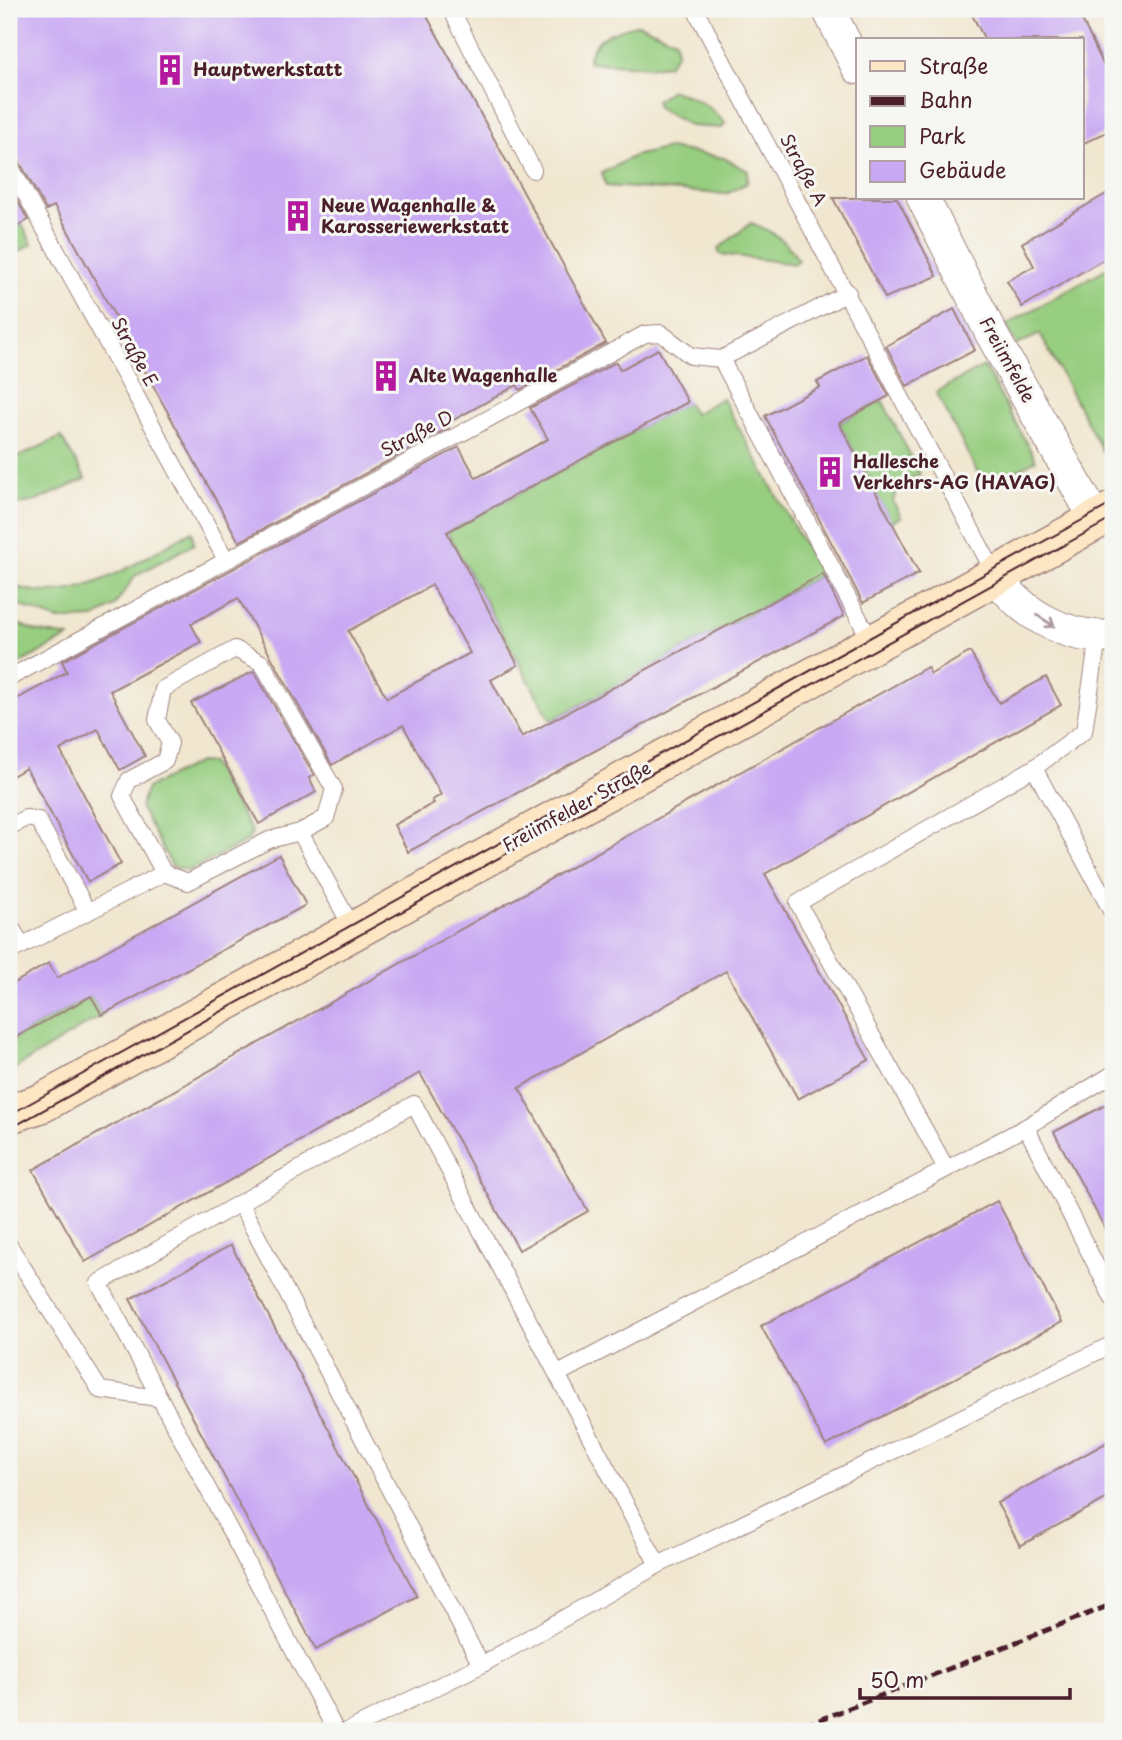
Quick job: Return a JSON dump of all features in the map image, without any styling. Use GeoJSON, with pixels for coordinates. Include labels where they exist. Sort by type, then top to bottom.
{"type":"FeatureCollection","features":[{"type":"Feature","properties":{"kind":"street"},"geometry":{"type":"LineString","coordinates":[[828,9],[856,64]]}},
{"type":"Feature","properties":{"kind":"street","name":"Freiimfelde"},"geometry":{"type":"LineString","coordinates":[[924,200],[992,335],[1105,516]]}},
{"type":"Feature","properties":{"kind":"street","name":"Freiimfelder Straße"},"geometry":{"type":"LineString","coordinates":[[9,1133],[25,1109],[354,931],[872,642],[1105,516]]}},
{"type":"Feature","properties":{"kind":"street"},"geometry":{"type":"LineString","coordinates":[[996,576],[1022,603],[1057,628],[1105,637]]}},
{"type":"Feature","properties":{"kind":"lane"},"geometry":{"type":"LineString","coordinates":[[451,9],[533,170]]}},
{"type":"Feature","properties":{"kind":"lane","name":"Straße A"},"geometry":{"type":"LineString","coordinates":[[695,9],[996,576]]}},
{"type":"Feature","properties":{"kind":"lane","name":"Straße E"},"geometry":{"type":"LineString","coordinates":[[9,164],[225,558]]}},
{"type":"Feature","properties":{"kind":"lane"},"geometry":{"type":"LineString","coordinates":[[848,293],[721,359],[872,642]]}},
{"type":"Feature","properties":{"kind":"lane","name":"Straße D"},"geometry":{"type":"LineString","coordinates":[[9,678],[225,558],[645,334],[661,333],[691,356],[721,359]]}},
{"type":"Feature","properties":{"kind":"lane"},"geometry":{"type":"LineString","coordinates":[[946,1168],[799,903],[1034,768],[1084,732],[1105,637]]}},
{"type":"Feature","properties":{"kind":"lane"},"geometry":{"type":"LineString","coordinates":[[235,649],[262,663],[334,789],[326,818],[300,832],[269,840],[188,883],[164,873],[122,796],[129,780],[165,761],[170,743],[157,720],[163,689],[235,649]]}},
{"type":"Feature","properties":{"kind":"lane"},"geometry":{"type":"LineString","coordinates":[[1034,768],[1113,914]]}},
{"type":"Feature","properties":{"kind":"lane"},"geometry":{"type":"LineString","coordinates":[[9,827],[26,818],[37,820],[88,912]]}},
{"type":"Feature","properties":{"kind":"lane"},"geometry":{"type":"LineString","coordinates":[[300,832],[354,931]]}},
{"type":"Feature","properties":{"kind":"lane"},"geometry":{"type":"LineString","coordinates":[[9,923],[15,949],[164,873]]}},
{"type":"Feature","properties":{"kind":"lane"},"geometry":{"type":"LineString","coordinates":[[558,1374],[1026,1127],[1113,1074]]}},
{"type":"Feature","properties":{"kind":"lane"},"geometry":{"type":"LineString","coordinates":[[337,1731],[99,1283],[414,1104],[658,1565]]}},
{"type":"Feature","properties":{"kind":"lane"},"geometry":{"type":"LineString","coordinates":[[1026,1127],[1113,1299]]}},
{"type":"Feature","properties":{"kind":"lane"},"geometry":{"type":"LineString","coordinates":[[240,1203],[481,1665]]}},
{"type":"Feature","properties":{"kind":"lane"},"geometry":{"type":"LineString","coordinates":[[9,1245],[100,1390],[158,1398]]}},
{"type":"Feature","properties":{"kind":"lane"},"geometry":{"type":"LineString","coordinates":[[347,1731],[481,1665],[658,1565],[1113,1344]]}},
{"type":"Feature","properties":{"kind":"green space"},"geometry":{"type":"Polygon","coordinates":[[[639,24],[675,40],[677,52],[668,65],[649,67],[588,62],[590,53],[600,40],[639,24]]]}},
{"type":"Feature","properties":{"kind":"green space"},"geometry":{"type":"Polygon","coordinates":[[[671,90],[707,106],[725,123],[722,128],[690,126],[657,107],[656,101],[671,90]]]}},
{"type":"Feature","properties":{"kind":"green space"},"geometry":{"type":"Polygon","coordinates":[[[669,148],[724,158],[748,171],[747,183],[726,194],[606,186],[602,173],[634,156],[669,148]]]}},
{"type":"Feature","properties":{"kind":"green space"},"geometry":{"type":"Polygon","coordinates":[[[751,223],[784,242],[798,260],[795,264],[720,254],[718,249],[751,223]]]}},
{"type":"Feature","properties":{"kind":"green space"},"geometry":{"type":"Polygon","coordinates":[[[22,224],[32,244],[9,257],[9,231],[22,224]]]}},
{"type":"Feature","properties":{"kind":"green space"},"geometry":{"type":"Polygon","coordinates":[[[1113,265],[1113,457],[1103,452],[1040,334],[1017,345],[1006,325],[1113,265]]]}},
{"type":"Feature","properties":{"kind":"green space"},"geometry":{"type":"Polygon","coordinates":[[[984,366],[1036,460],[985,487],[936,392],[984,366]]]}},
{"type":"Feature","properties":{"kind":"green space"},"geometry":{"type":"Polygon","coordinates":[[[722,398],[821,575],[551,721],[447,532],[687,402],[694,414],[722,398]]]}},
{"type":"Feature","properties":{"kind":"green space"},"geometry":{"type":"Polygon","coordinates":[[[882,400],[920,474],[898,485],[893,501],[901,517],[891,522],[839,423],[882,400]]]}},
{"type":"Feature","properties":{"kind":"green space"},"geometry":{"type":"Polygon","coordinates":[[[61,437],[86,479],[36,501],[9,506],[9,461],[61,437]]]}},
{"type":"Feature","properties":{"kind":"green space"},"geometry":{"type":"Polygon","coordinates":[[[192,531],[194,544],[136,575],[114,606],[94,618],[58,620],[9,601],[9,584],[33,591],[57,592],[81,587],[127,568],[192,531]]]}},
{"type":"Feature","properties":{"kind":"green space"},"geometry":{"type":"Polygon","coordinates":[[[9,620],[35,631],[69,637],[9,669],[9,620]]]}},
{"type":"Feature","properties":{"kind":"green space"},"geometry":{"type":"Polygon","coordinates":[[[199,762],[211,763],[252,832],[248,841],[188,871],[172,866],[140,807],[147,788],[199,762]]]}},
{"type":"Feature","properties":{"kind":"green space"},"geometry":{"type":"Polygon","coordinates":[[[91,996],[102,1015],[9,1072],[9,1041],[91,996]]]}},
{"type":"Feature","properties":{"kind":"building"},"geometry":{"type":"Polygon","coordinates":[[[9,9],[423,9],[606,343],[520,390],[517,385],[446,424],[449,428],[239,542],[54,206],[46,210],[18,159],[9,154],[9,9]]]}},
{"type":"Feature","properties":{"kind":"building"},"geometry":{"type":"Polygon","coordinates":[[[969,9],[1077,9],[1113,85],[1113,129],[1084,143],[1084,38],[984,38],[969,9]]]}},
{"type":"Feature","properties":{"kind":"building"},"geometry":{"type":"Polygon","coordinates":[[[9,185],[28,220],[9,231],[9,185]]]}},
{"type":"Feature","properties":{"kind":"building"},"geometry":{"type":"Polygon","coordinates":[[[1113,190],[1113,254],[1022,307],[1007,281],[1034,266],[1022,243],[1113,190]]]}},
{"type":"Feature","properties":{"kind":"building"},"geometry":{"type":"Polygon","coordinates":[[[833,198],[898,200],[937,276],[885,298],[833,198]]]}},
{"type":"Feature","properties":{"kind":"building"},"geometry":{"type":"Polygon","coordinates":[[[954,309],[975,350],[907,386],[886,346],[954,309]]]}},
{"type":"Feature","properties":{"kind":"building"},"geometry":{"type":"Polygon","coordinates":[[[658,349],[688,402],[447,532],[518,665],[491,680],[522,737],[823,574],[844,616],[408,852],[394,825],[434,803],[432,800],[441,795],[403,725],[332,765],[238,598],[191,624],[201,642],[110,691],[145,756],[120,770],[98,729],[60,750],[121,864],[88,882],[26,768],[9,778],[9,703],[67,672],[62,661],[459,447],[476,478],[495,468],[548,439],[530,408],[616,362],[620,370],[658,349]],[[432,585],[348,631],[387,698],[470,653],[432,585]]]}},
{"type":"Feature","properties":{"kind":"building","name":"Hallesche Verkehrs-AG (HAVAG)"},"geometry":{"type":"Polygon","coordinates":[[[867,355],[889,396],[839,423],[919,573],[863,603],[765,416],[820,387],[817,382],[867,355]]]}},
{"type":"Feature","properties":{"kind":"building"},"geometry":{"type":"Polygon","coordinates":[[[970,652],[999,703],[1046,677],[1061,705],[765,874],[869,1060],[798,1099],[726,971],[519,1088],[588,1211],[519,1250],[420,1073],[85,1262],[33,1170],[927,667],[931,674],[970,652]]]}},
{"type":"Feature","properties":{"kind":"building"},"geometry":{"type":"Polygon","coordinates":[[[254,671],[314,775],[309,778],[316,792],[259,824],[191,703],[254,671]]]}},
{"type":"Feature","properties":{"kind":"building"},"geometry":{"type":"Polygon","coordinates":[[[279,855],[306,905],[102,1015],[91,996],[9,1041],[9,986],[49,963],[57,978],[279,855]]]}},
{"type":"Feature","properties":{"kind":"building"},"geometry":{"type":"Polygon","coordinates":[[[1113,1101],[1113,1244],[1054,1132],[1113,1101]]]}},
{"type":"Feature","properties":{"kind":"building"},"geometry":{"type":"Polygon","coordinates":[[[997,1201],[1062,1322],[826,1446],[761,1326],[997,1201]]]}},
{"type":"Feature","properties":{"kind":"building"},"geometry":{"type":"Polygon","coordinates":[[[231,1245],[417,1596],[316,1650],[130,1299],[231,1245]]]}},
{"type":"Feature","properties":{"kind":"building"},"geometry":{"type":"Polygon","coordinates":[[[1113,1439],[1113,1495],[1020,1546],[997,1503],[1113,1439]]]}},
{"type":"Feature","properties":{"kind":"tram line"},"geometry":{"type":"LineString","coordinates":[[9,1115],[1113,503]]}},
{"type":"Feature","properties":{"kind":"tram line"},"geometry":{"type":"LineString","coordinates":[[9,1129],[1113,518]]}},
{"type":"Feature","properties":{"kind":"railway"},"geometry":{"type":"LineString","coordinates":[[791,1731],[1113,1604]]}},
{"type":"Feature","properties":{"kind":"place","name":"Hauptwerkstatt"},"geometry":{"type":"Point","coordinates":[170,70]}},
{"type":"Feature","properties":{"kind":"place","name":"Neue Wagenhalle & Karosseriewerkstatt"},"geometry":{"type":"Point","coordinates":[298,216]}},
{"type":"Feature","properties":{"kind":"place","name":"Alte Wagenhalle"},"geometry":{"type":"Point","coordinates":[386,376]}},
{"type":"Feature","properties":{"kind":"place","name":"Hallesche Verkehrs-AG (HAVAG)"},"geometry":{"type":"Point","coordinates":[830,472]}}]}
